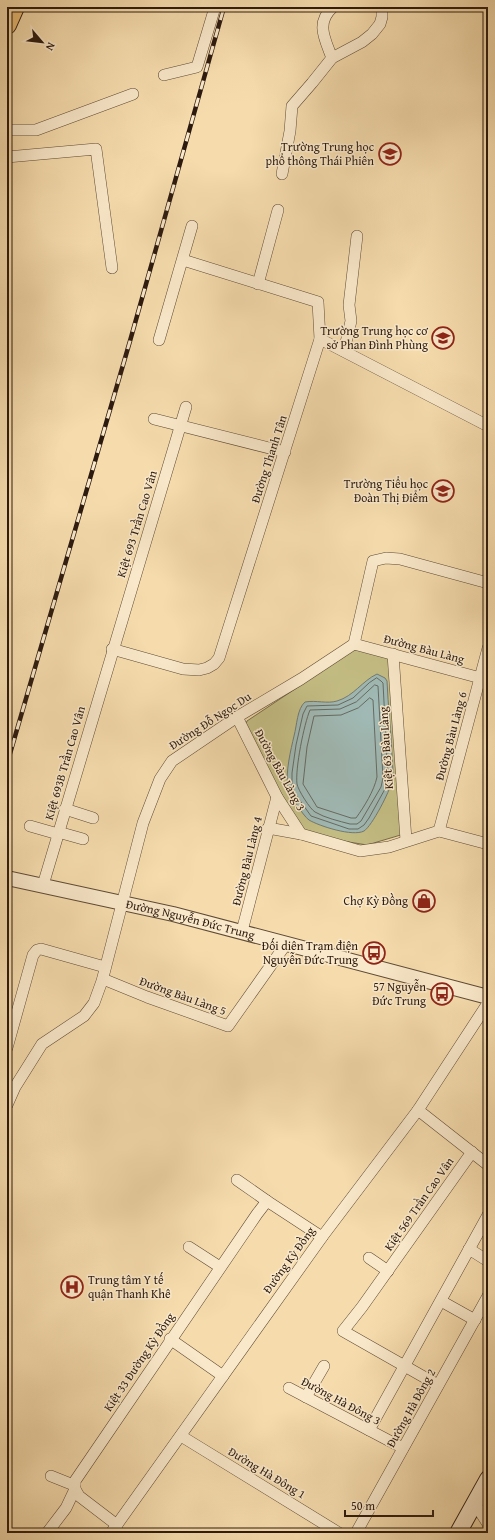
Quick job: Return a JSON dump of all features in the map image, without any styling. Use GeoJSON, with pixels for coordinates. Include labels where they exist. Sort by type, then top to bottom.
{"type":"FeatureCollection","features":[{"type":"Feature","properties":{"kind":"main road"},"geometry":{"type":"LineString","coordinates":[[7,25],[15,7]]}},
{"type":"Feature","properties":{"kind":"main road"},"geometry":{"type":"LineString","coordinates":[[458,1533],[488,1479]]}},
{"type":"Feature","properties":{"kind":"street"},"geometry":{"type":"LineString","coordinates":[[164,75],[197,67],[215,7]]}},
{"type":"Feature","properties":{"kind":"street"},"geometry":{"type":"LineString","coordinates":[[332,58],[322,31],[326,13],[333,7]]}},
{"type":"Feature","properties":{"kind":"street"},"geometry":{"type":"LineString","coordinates":[[282,174],[290,131],[292,106],[332,58],[362,42],[372,34],[380,24],[382,7]]}},
{"type":"Feature","properties":{"kind":"street"},"geometry":{"type":"LineString","coordinates":[[7,130],[36,130],[133,94]]}},
{"type":"Feature","properties":{"kind":"street"},"geometry":{"type":"LineString","coordinates":[[7,157],[96,149],[112,268]]}},
{"type":"Feature","properties":{"kind":"street"},"geometry":{"type":"LineString","coordinates":[[258,284],[278,210]]}},
{"type":"Feature","properties":{"kind":"street"},"geometry":{"type":"LineString","coordinates":[[159,340],[192,226]]}},
{"type":"Feature","properties":{"kind":"street"},"geometry":{"type":"LineString","coordinates":[[344,351],[351,321],[349,305],[357,236]]}},
{"type":"Feature","properties":{"kind":"street"},"geometry":{"type":"LineString","coordinates":[[183,260],[318,302],[320,339],[488,426]]}},
{"type":"Feature","properties":{"kind":"street","name":"Đường Thanh Tân"},"geometry":{"type":"LineString","coordinates":[[112,649],[182,669],[199,670],[214,664],[222,650],[320,339]]}},
{"type":"Feature","properties":{"kind":"street","name":"Kiệt 693 Trần Cao Vân"},"geometry":{"type":"LineString","coordinates":[[112,649],[186,407]]}},
{"type":"Feature","properties":{"kind":"street"},"geometry":{"type":"LineString","coordinates":[[154,419],[285,452]]}},
{"type":"Feature","properties":{"kind":"street"},"geometry":{"type":"LineString","coordinates":[[354,644],[373,561],[386,558],[400,559],[488,583]]}},
{"type":"Feature","properties":{"kind":"street","name":"Đường Bàu Làng"},"geometry":{"type":"LineString","coordinates":[[354,644],[484,679]]}},
{"type":"Feature","properties":{"kind":"street","name":"Đường Đỗ Ngọc Du"},"geometry":{"type":"LineString","coordinates":[[8,1096],[42,1044],[84,1016],[94,1003],[103,978],[144,823],[160,779],[172,761],[354,644]]}},
{"type":"Feature","properties":{"kind":"street","name":"Đường Bàu Làng 6"},"geometry":{"type":"LineString","coordinates":[[439,831],[484,679],[488,648]]}},
{"type":"Feature","properties":{"kind":"street","name":"Kiệt 693B Trần Cao Vân"},"geometry":{"type":"LineString","coordinates":[[43,885],[112,649]]}},
{"type":"Feature","properties":{"kind":"street","name":"Kiệt 63 Bàu Làng"},"geometry":{"type":"LineString","coordinates":[[393,654],[406,840]]}},
{"type":"Feature","properties":{"kind":"street","name":"Đường Bàu Làng 3"},"geometry":{"type":"LineString","coordinates":[[237,718],[277,797],[301,834]]}},
{"type":"Feature","properties":{"kind":"street","name":"Đường Bàu Làng 4"},"geometry":{"type":"LineString","coordinates":[[242,932],[277,797]]}},
{"type":"Feature","properties":{"kind":"street"},"geometry":{"type":"LineString","coordinates":[[65,809],[93,818]]}},
{"type":"Feature","properties":{"kind":"street"},"geometry":{"type":"LineString","coordinates":[[30,826],[83,839]]}},
{"type":"Feature","properties":{"kind":"street"},"geometry":{"type":"LineString","coordinates":[[268,828],[301,834],[360,851],[389,847],[406,840],[439,831],[488,844]]}},
{"type":"Feature","properties":{"kind":"street","name":"Đường Nguyễn Đức Trung"},"geometry":{"type":"LineString","coordinates":[[7,878],[122,903],[242,932],[488,997]]}},
{"type":"Feature","properties":{"kind":"street","name":"Đường Bàu Làng 5"},"geometry":{"type":"LineString","coordinates":[[103,978],[147,997],[228,1026],[286,944]]}},
{"type":"Feature","properties":{"kind":"street"},"geometry":{"type":"LineString","coordinates":[[7,1048],[33,955],[37,950],[41,949],[105,967]]}},
{"type":"Feature","properties":{"kind":"street","name":"Đường Kỳ Đồng"},"geometry":{"type":"LineString","coordinates":[[114,1529],[322,1237],[418,1110],[488,1003]]}},
{"type":"Feature","properties":{"kind":"street","name":"Kiệt 569 Trần Cao Vân"},"geometry":{"type":"LineString","coordinates":[[418,1110],[472,1152],[486,1159]]}},
{"type":"Feature","properties":{"kind":"street","name":"Kiệt 569 Trần Cao Vân"},"geometry":{"type":"LineString","coordinates":[[405,1365],[343,1331],[388,1271],[472,1152]]}},
{"type":"Feature","properties":{"kind":"street"},"geometry":{"type":"LineString","coordinates":[[237,1180],[322,1237]]}},
{"type":"Feature","properties":{"kind":"street","name":"Kiệt 33 Đường Kỳ Đồng"},"geometry":{"type":"LineString","coordinates":[[47,1533],[66,1508],[75,1487],[74,1481],[170,1339],[267,1201]]}},
{"type":"Feature","properties":{"kind":"street"},"geometry":{"type":"LineString","coordinates":[[369,1430],[488,1215]]}},
{"type":"Feature","properties":{"kind":"street"},"geometry":{"type":"LineString","coordinates":[[189,1247],[220,1267]]}},
{"type":"Feature","properties":{"kind":"street"},"geometry":{"type":"LineString","coordinates":[[469,1250],[488,1261]]}},
{"type":"Feature","properties":{"kind":"street","name":"Kiệt 569 Trần Cao Vân"},"geometry":{"type":"LineString","coordinates":[[369,1258],[388,1271]]}},
{"type":"Feature","properties":{"kind":"street","name":"Đường Hà Đông 2"},"geometry":{"type":"LineString","coordinates":[[356,1533],[488,1296]]}},
{"type":"Feature","properties":{"kind":"street"},"geometry":{"type":"LineString","coordinates":[[441,1301],[475,1320]]}},
{"type":"Feature","properties":{"kind":"street"},"geometry":{"type":"LineString","coordinates":[[170,1339],[224,1376]]}},
{"type":"Feature","properties":{"kind":"street"},"geometry":{"type":"LineString","coordinates":[[405,1365],[438,1385]]}},
{"type":"Feature","properties":{"kind":"street"},"geometry":{"type":"LineString","coordinates":[[306,1397],[324,1366]]}},
{"type":"Feature","properties":{"kind":"street","name":"Đường Hà Đông 3"},"geometry":{"type":"LineString","coordinates":[[289,1388],[403,1448]]}},
{"type":"Feature","properties":{"kind":"street","name":"Đường Hà Đông 1"},"geometry":{"type":"LineString","coordinates":[[181,1436],[339,1533]]}},
{"type":"Feature","properties":{"kind":"street"},"geometry":{"type":"LineString","coordinates":[[51,1476],[75,1487],[79,1496],[114,1529]]}},
{"type":"Feature","properties":{"kind":"street"},"geometry":{"type":"LineString","coordinates":[[474,1502],[488,1524]]}},
{"type":"Feature","properties":{"kind":"shaded area"},"geometry":{"type":"Polygon","coordinates":[[[355,649],[392,659],[404,834],[367,845],[313,836],[302,828],[279,798],[244,727],[247,721],[355,649]]]}},
{"type":"Feature","properties":{"kind":"water"},"geometry":{"type":"Polygon","coordinates":[[[377,674],[385,678],[387,681],[393,778],[391,786],[376,816],[367,828],[364,831],[359,832],[344,832],[320,825],[306,818],[288,787],[287,775],[289,761],[300,709],[305,702],[333,702],[343,699],[377,674]]]}},
{"type":"Feature","properties":{"kind":"railway"},"geometry":{"type":"LineString","coordinates":[[7,764],[130,341],[224,7]]}},
{"type":"Feature","properties":{"kind":"place","name":"Trường Trung học phổ thông Thái Phiên"},"geometry":{"type":"Point","coordinates":[390,154]}},
{"type":"Feature","properties":{"kind":"place","name":"Trường Trung học cơ sở Phan Đình Phùng"},"geometry":{"type":"Point","coordinates":[443,338]}},
{"type":"Feature","properties":{"kind":"place","name":"Trường Tiểu học Đoàn Thị Điểm"},"geometry":{"type":"Point","coordinates":[443,491]}},
{"type":"Feature","properties":{"kind":"place","name":"Chợ Kỳ Đồng"},"geometry":{"type":"Point","coordinates":[424,901]}},
{"type":"Feature","properties":{"kind":"place","name":"Đối diện Trạm điện Nguyễn Đức Trung"},"geometry":{"type":"Point","coordinates":[374,953]}},
{"type":"Feature","properties":{"kind":"place","name":"57 Nguyễn Đức Trung"},"geometry":{"type":"Point","coordinates":[442,994]}},
{"type":"Feature","properties":{"kind":"place","name":"Trung tâm Y tế quận Thanh Khê"},"geometry":{"type":"Point","coordinates":[72,1287]}}]}
